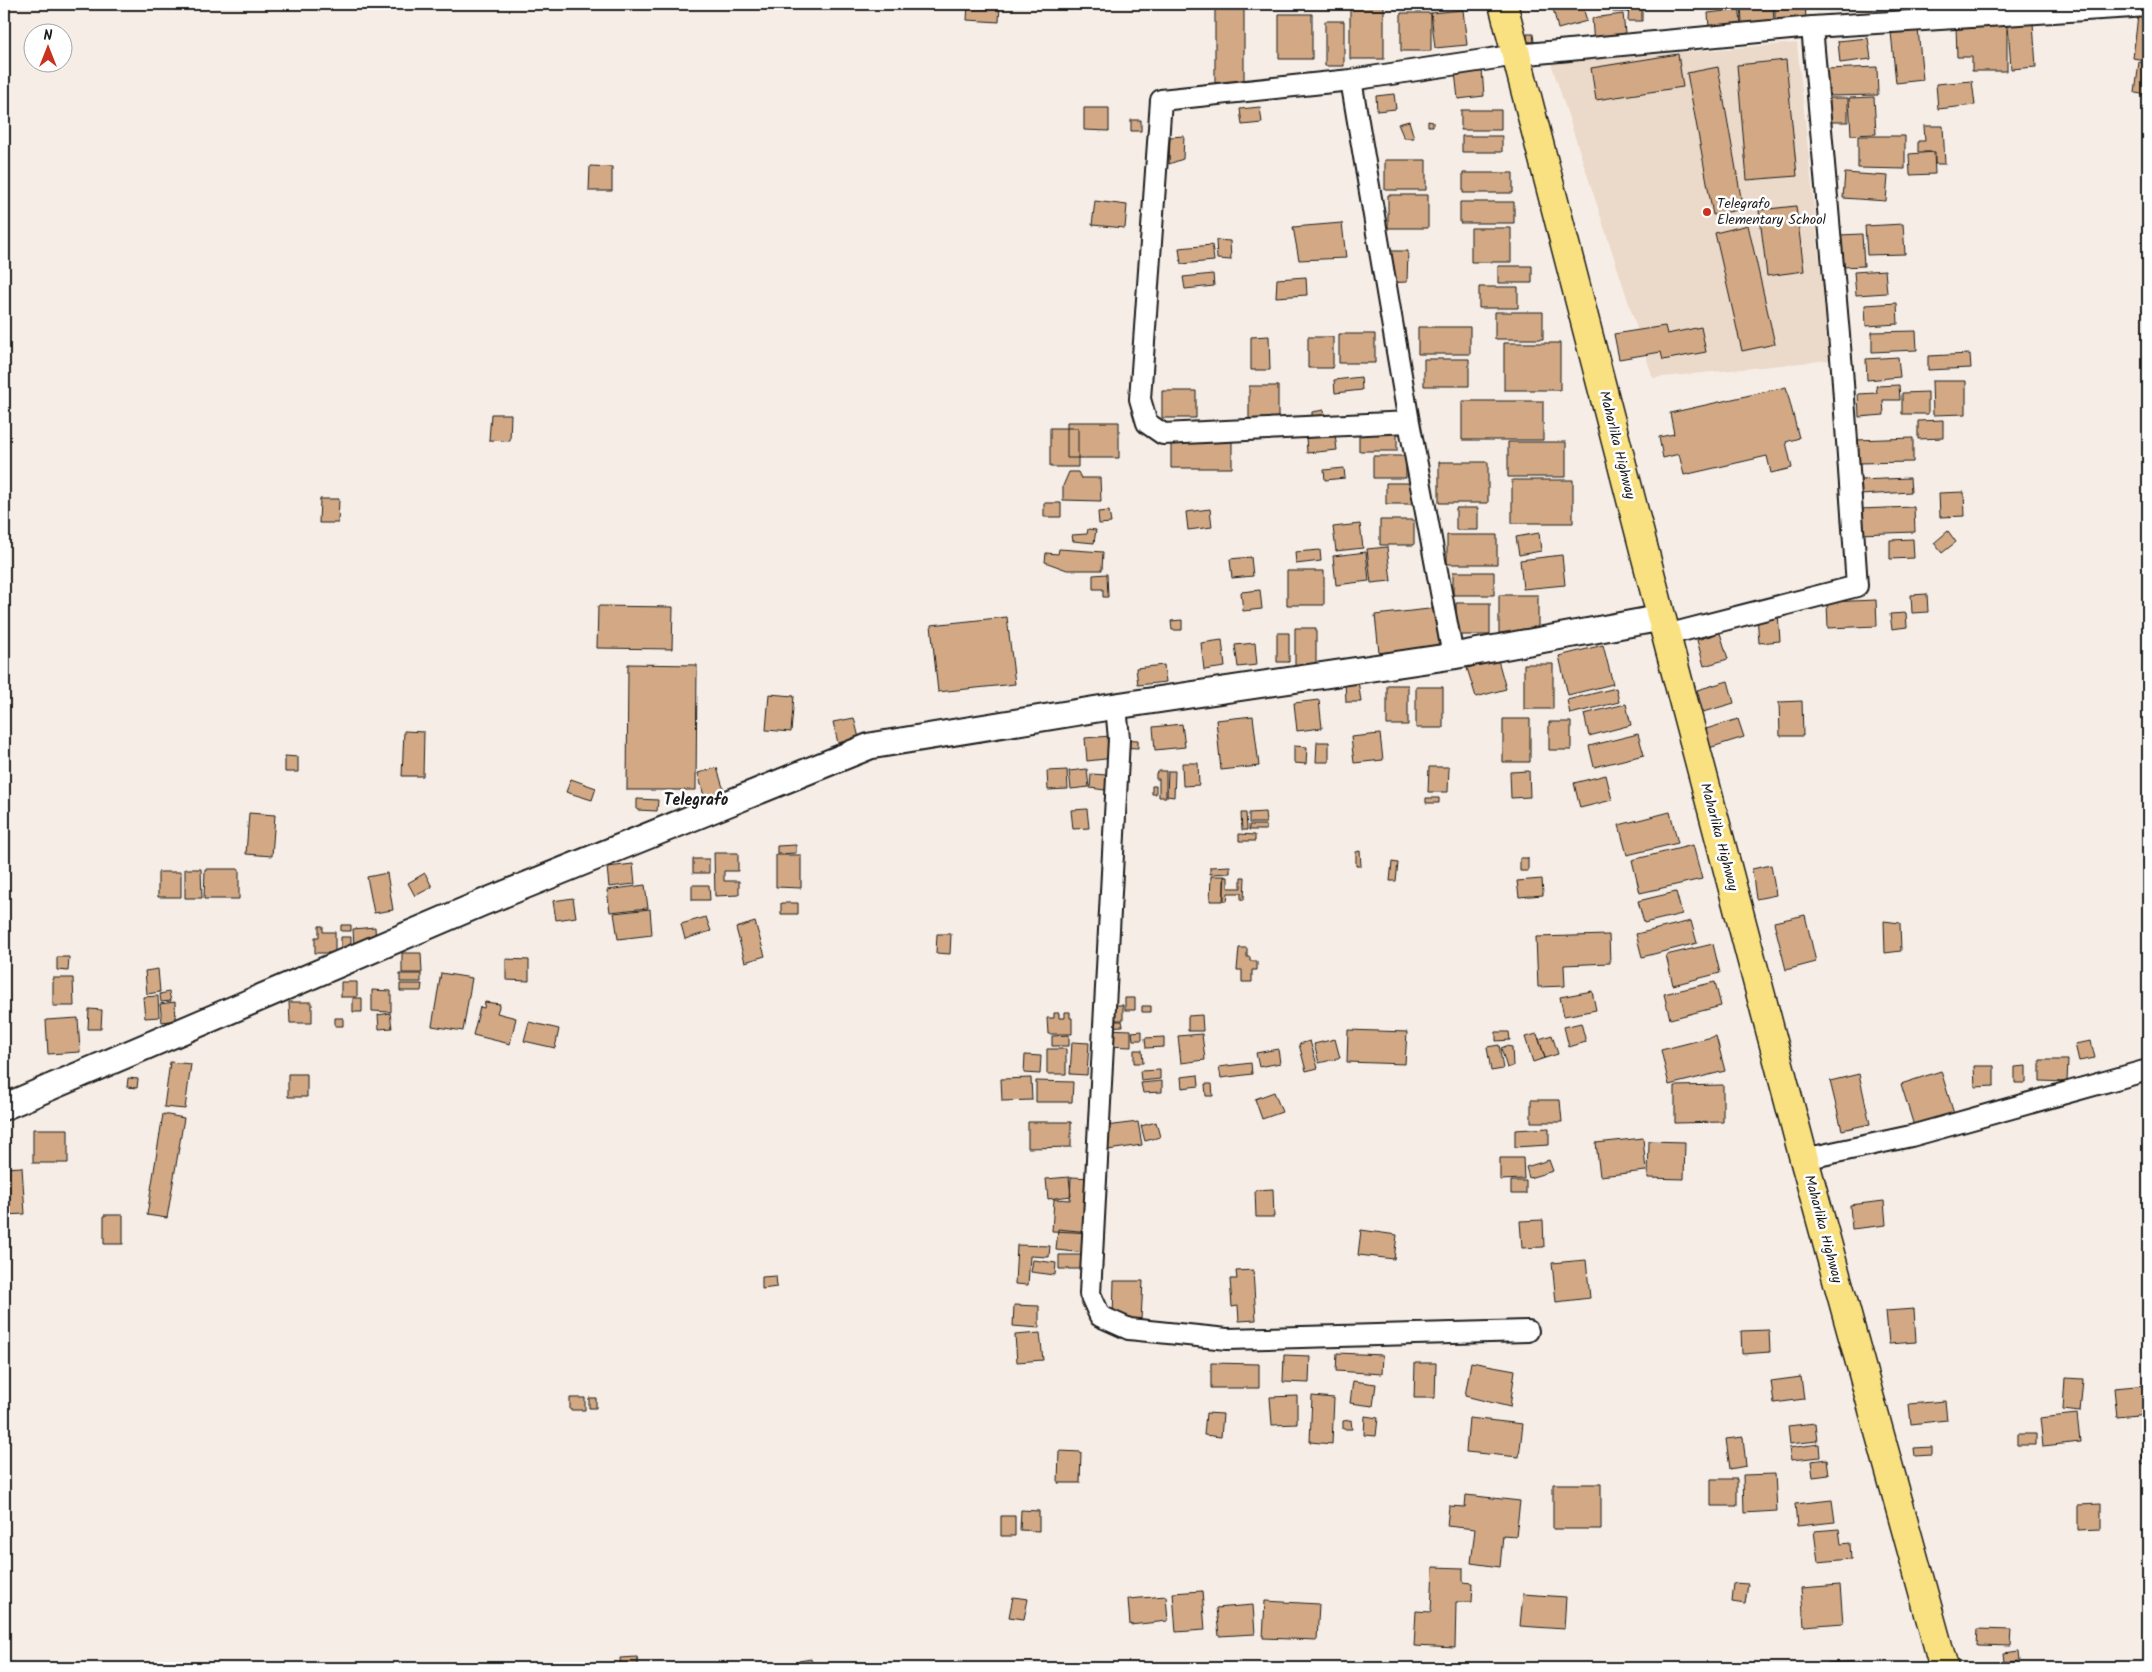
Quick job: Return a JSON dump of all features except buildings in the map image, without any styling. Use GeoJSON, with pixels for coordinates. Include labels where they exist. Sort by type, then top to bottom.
{"type":"FeatureCollection","features":[{"type":"Feature","properties":{"kind":"highway","name":"Maharlika Highway"},"geometry":{"type":"LineString","coordinates":[[1504,4],[1664,627],[1804,1159],[1944,1668]]}},
{"type":"Feature","properties":{"kind":"street"},"geometry":{"type":"LineString","coordinates":[[1409,422],[1163,434],[1147,423],[1140,399],[1161,100],[1351,80],[1516,55],[1812,27],[2148,6]]}},
{"type":"Feature","properties":{"kind":"street"},"geometry":{"type":"LineString","coordinates":[[4,1107],[482,903],[870,746],[1116,706],[1664,627],[1857,586],[1842,369],[1812,27]]}},
{"type":"Feature","properties":{"kind":"street"},"geometry":{"type":"LineString","coordinates":[[1351,80],[1409,422],[1453,656]]}},
{"type":"Feature","properties":{"kind":"street"},"geometry":{"type":"LineString","coordinates":[[1116,706],[1118,739],[1090,1294],[1100,1316],[1129,1329],[1226,1339],[1528,1331]]}},
{"type":"Feature","properties":{"kind":"street"},"geometry":{"type":"LineString","coordinates":[[1804,1159],[1911,1136],[2148,1070]]}},
{"type":"Feature","properties":{"kind":"shaded area","name":"Telegrafo Elementary School"},"geometry":{"type":"Polygon","coordinates":[[[1797,43],[1830,360],[1653,378],[1551,63],[1797,43]]]}},
{"type":"Feature","properties":{"kind":"place","name":"Telegrafo Elementary School"},"geometry":{"type":"Point","coordinates":[1707,212]}},
{"type":"Feature","properties":{"kind":"district","name":"Telegrafo"},"geometry":{"type":"Point","coordinates":[696,800]}}]}
